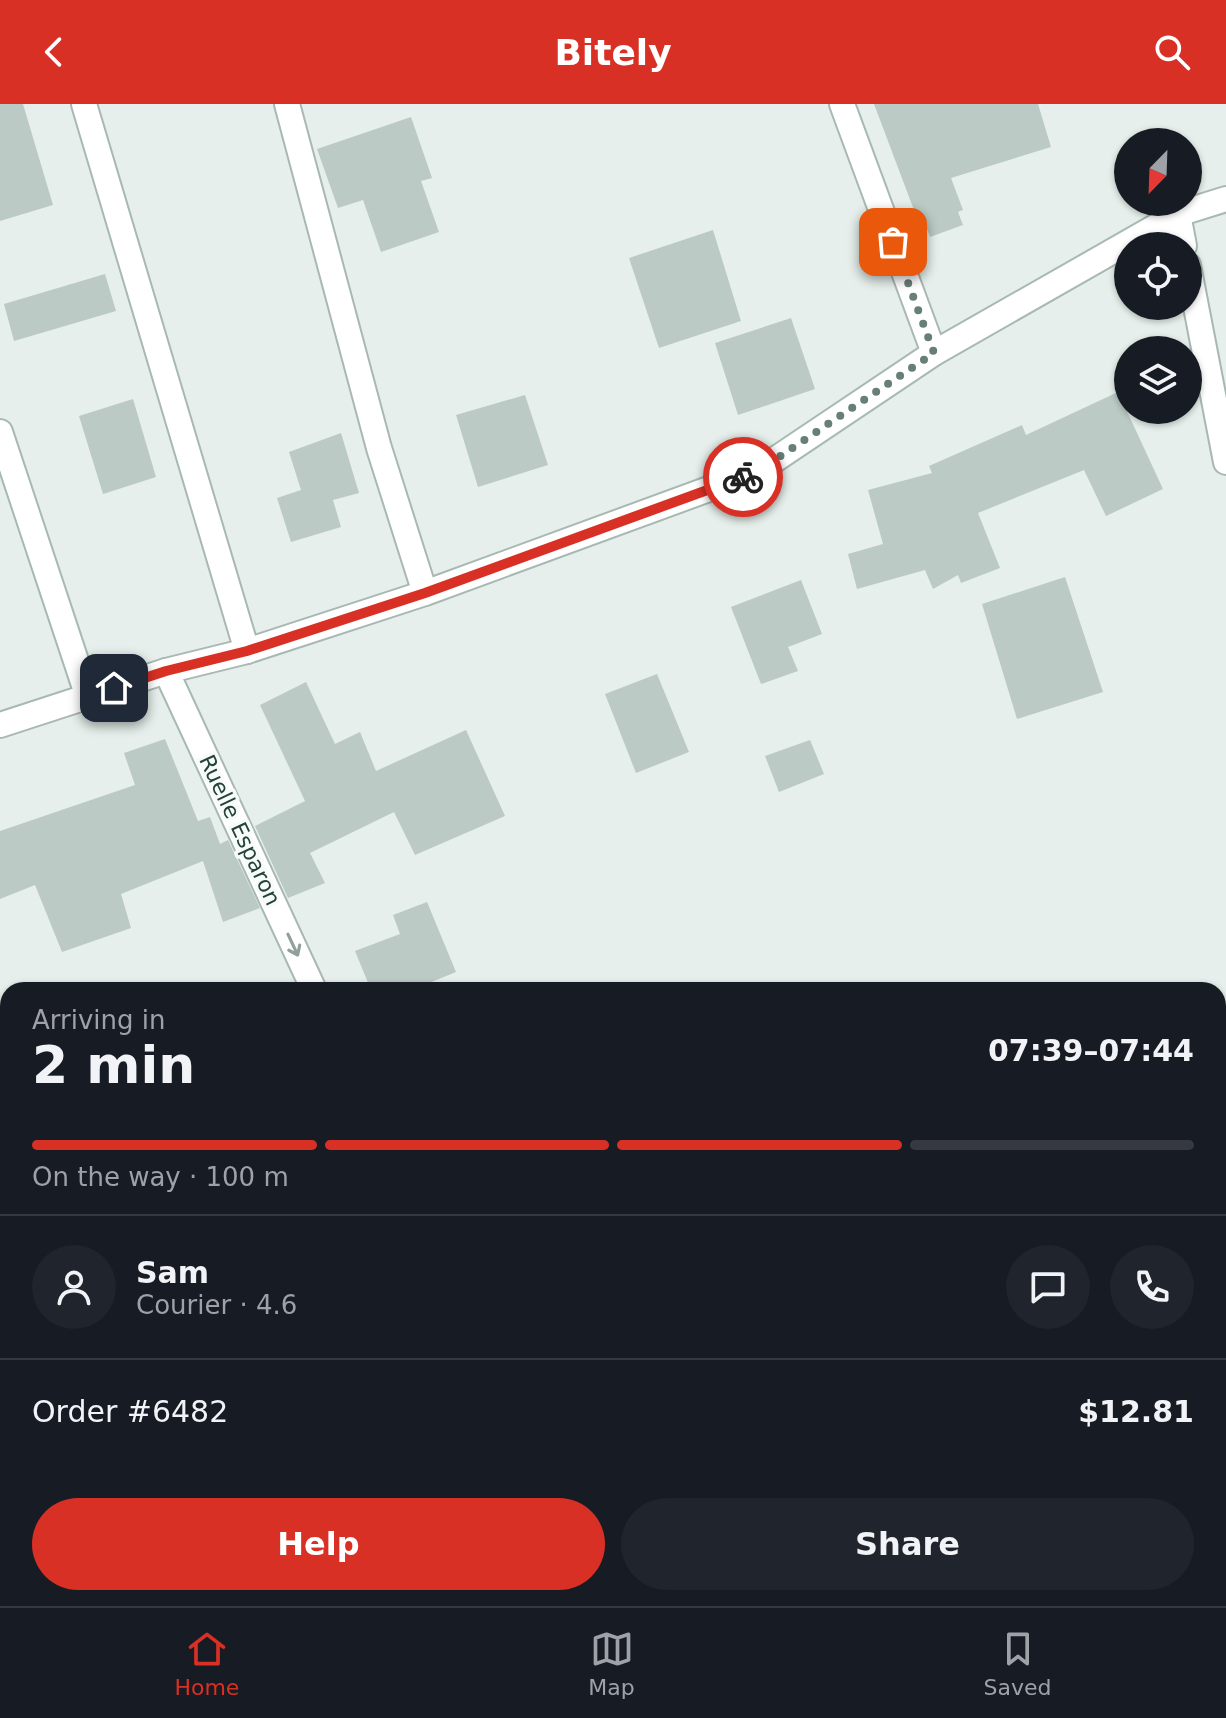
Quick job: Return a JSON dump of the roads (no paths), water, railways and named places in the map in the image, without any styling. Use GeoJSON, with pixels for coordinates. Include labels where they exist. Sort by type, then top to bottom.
{"type":"FeatureCollection","features":[{"type":"Feature","properties":{"kind":"street"},"geometry":{"type":"LineString","coordinates":[[84,104],[247,651]]}},
{"type":"Feature","properties":{"kind":"street"},"geometry":{"type":"LineString","coordinates":[[287,104],[379,448],[425,593]]}},
{"type":"Feature","properties":{"kind":"street"},"geometry":{"type":"LineString","coordinates":[[842,104],[934,353]]}},
{"type":"Feature","properties":{"kind":"street"},"geometry":{"type":"LineString","coordinates":[[1202,206],[1226,199]]}},
{"type":"Feature","properties":{"kind":"street"},"geometry":{"type":"LineString","coordinates":[[0,725],[166,671],[247,651],[425,593],[758,471],[934,353],[1174,216]]}},
{"type":"Feature","properties":{"kind":"street"},"geometry":{"type":"LineString","coordinates":[[1202,317],[1217,372],[1226,462]]}},
{"type":"Feature","properties":{"kind":"street"},"geometry":{"type":"LineString","coordinates":[[0,432],[88,697]]}},
{"type":"Feature","properties":{"kind":"street","name":"Ruelle Esparon"},"geometry":{"type":"LineString","coordinates":[[166,671],[310,982]]}}]}
